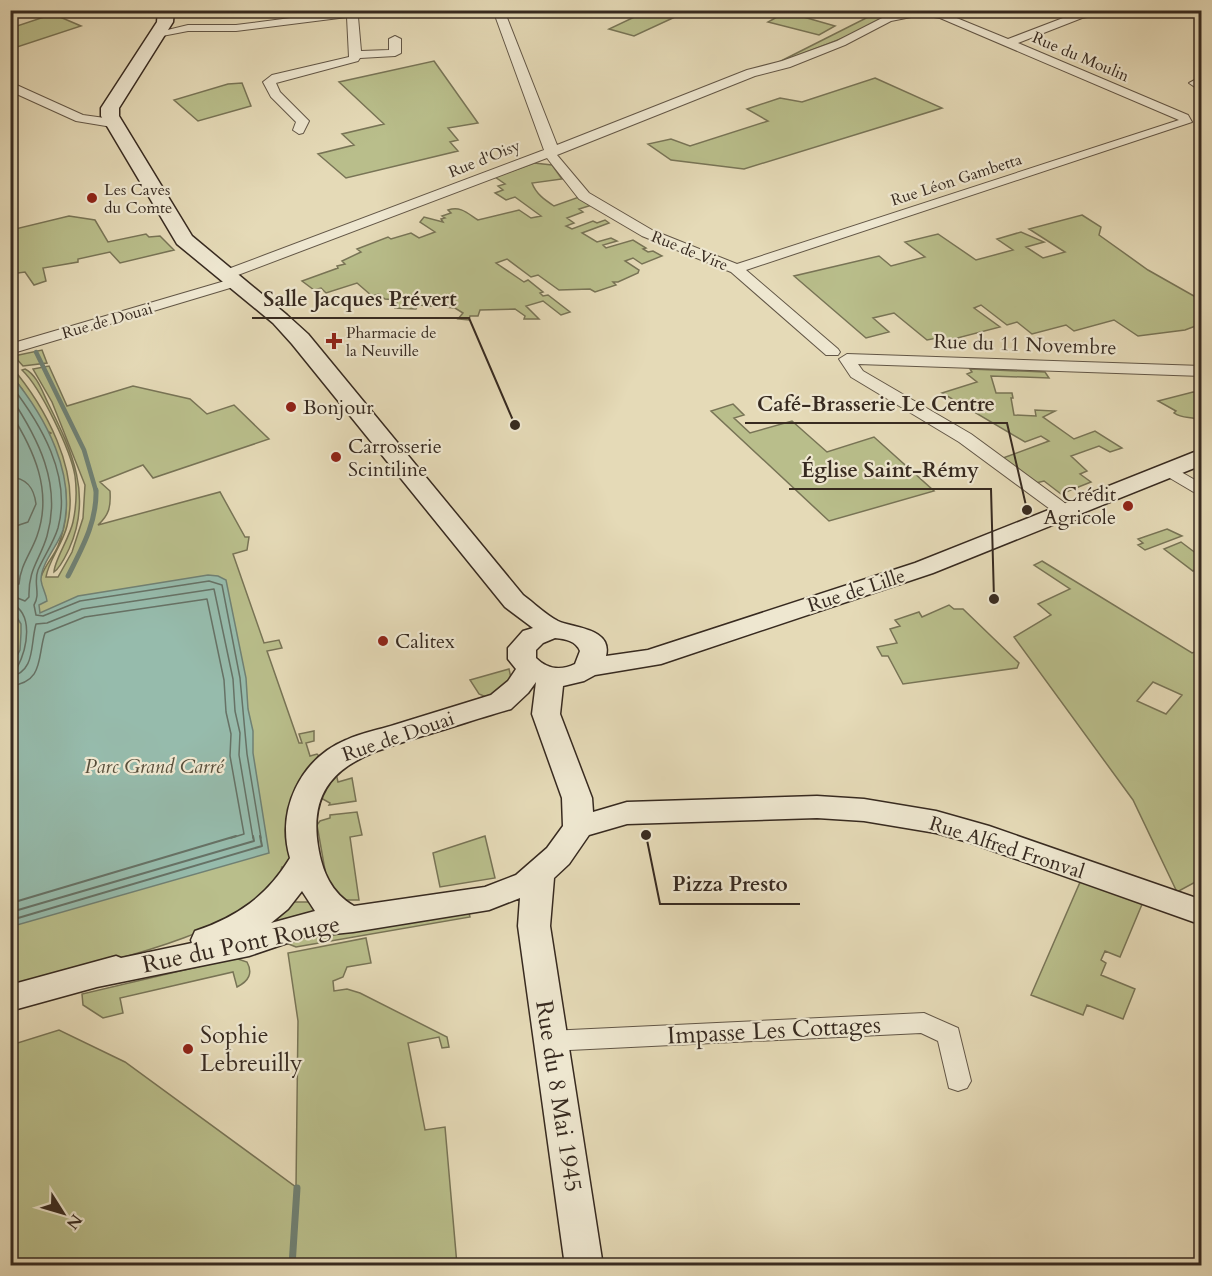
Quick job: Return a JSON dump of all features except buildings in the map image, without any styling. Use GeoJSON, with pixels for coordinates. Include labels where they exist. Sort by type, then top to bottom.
{"type":"FeatureCollection","features":[{"type":"Feature","properties":{"kind":"main road"},"geometry":{"type":"LineString","coordinates":[[163,22],[110,108],[111,119],[180,235],[280,319],[307,346],[514,601],[553,630]]}},
{"type":"Feature","properties":{"kind":"main road","name":"Rue de Lille"},"geometry":{"type":"LineString","coordinates":[[1174,473],[1202,456]]}},
{"type":"Feature","properties":{"kind":"main road","name":"Rue de Lille"},"geometry":{"type":"LineString","coordinates":[[589,657],[651,658],[681,646],[924,568],[1174,473],[1202,467]]}},
{"type":"Feature","properties":{"kind":"main road"},"geometry":{"type":"LineString","coordinates":[[514,601],[519,623],[527,641]]}},
{"type":"Feature","properties":{"kind":"main road"},"geometry":{"type":"LineString","coordinates":[[542,673],[571,675],[589,657],[588,640],[573,632],[553,630],[527,641],[521,655],[542,673],[547,691],[546,714],[577,813]]}},
{"type":"Feature","properties":{"kind":"main road","name":"Rue de Douai"},"geometry":{"type":"LineString","coordinates":[[353,920],[327,904],[318,893],[305,858],[300,814],[313,780],[332,759],[373,740],[501,702],[518,687],[542,673]]}},
{"type":"Feature","properties":{"kind":"main road"},"geometry":{"type":"LineString","coordinates":[[501,702],[523,704],[546,714]]}},
{"type":"Feature","properties":{"kind":"main road","name":"Rue Alfred Fronval"},"geometry":{"type":"LineString","coordinates":[[577,813],[828,807],[917,819],[1005,842],[1202,913]]}},
{"type":"Feature","properties":{"kind":"main road","name":"Rue du Pont Rouge"},"geometry":{"type":"LineString","coordinates":[[10,998],[99,975],[249,944],[303,926],[489,898],[527,883],[558,856],[577,813]]}},
{"type":"Feature","properties":{"kind":"main road","name":"Rue du Pont Rouge"},"geometry":{"type":"LineString","coordinates":[[99,975],[223,936],[243,926],[263,913],[288,889],[305,858]]}},
{"type":"Feature","properties":{"kind":"main road","name":"Rue du 8 Mai 1945"},"geometry":{"type":"LineString","coordinates":[[538,875],[534,926],[549,1041],[584,1266]]}},
{"type":"Feature","properties":{"kind":"main road"},"geometry":{"type":"LineString","coordinates":[[489,898],[513,909],[534,926]]}},
{"type":"Feature","properties":{"kind":"street"},"geometry":{"type":"LineString","coordinates":[[163,22],[188,28],[236,28],[351,13],[393,10]]}},
{"type":"Feature","properties":{"kind":"street","name":"Rue de Vire"},"geometry":{"type":"LineString","coordinates":[[498,10],[550,144],[551,155],[578,190],[652,236],[736,269],[861,376],[965,438],[1067,513]]}},
{"type":"Feature","properties":{"kind":"street","name":"Rue d'Oisy"},"geometry":{"type":"LineString","coordinates":[[230,279],[550,150],[685,101],[756,71],[875,10]]}},
{"type":"Feature","properties":{"kind":"street","name":"Rue d'Oisy"},"geometry":{"type":"LineString","coordinates":[[756,71],[786,64],[841,43],[888,18],[921,12],[942,12]]}},
{"type":"Feature","properties":{"kind":"street","name":"Rue du Moulin"},"geometry":{"type":"LineString","coordinates":[[942,12],[1008,43],[1193,120]]}},
{"type":"Feature","properties":{"kind":"street"},"geometry":{"type":"LineString","coordinates":[[351,13],[356,55]]}},
{"type":"Feature","properties":{"kind":"street"},"geometry":{"type":"LineString","coordinates":[[1008,43],[1080,15],[1093,13]]}},
{"type":"Feature","properties":{"kind":"street"},"geometry":{"type":"LineString","coordinates":[[299,130],[303,121],[274,94],[269,82],[276,78],[348,62],[356,55],[395,53],[394,39]]}},
{"type":"Feature","properties":{"kind":"street"},"geometry":{"type":"LineString","coordinates":[[1202,79],[1195,83],[1202,88]]}},
{"type":"Feature","properties":{"kind":"street"},"geometry":{"type":"LineString","coordinates":[[10,86],[76,117],[111,119]]}},
{"type":"Feature","properties":{"kind":"street","name":"Rue Léon Gambetta"},"geometry":{"type":"LineString","coordinates":[[736,269],[1193,120]]}},
{"type":"Feature","properties":{"kind":"street","name":"Rue de Douai"},"geometry":{"type":"LineString","coordinates":[[10,349],[204,292],[230,279]]}},
{"type":"Feature","properties":{"kind":"street","name":"Rue de Douai"},"geometry":{"type":"LineString","coordinates":[[204,292],[254,298]]}},
{"type":"Feature","properties":{"kind":"street","name":"Rue du 11 Novembre"},"geometry":{"type":"LineString","coordinates":[[840,356],[1202,371]]}},
{"type":"Feature","properties":{"kind":"street"},"geometry":{"type":"LineString","coordinates":[[1174,473],[1202,492]]}},
{"type":"Feature","properties":{"kind":"street","name":"Impasse Les Cottages"},"geometry":{"type":"LineString","coordinates":[[549,1041],[924,1023],[949,1035],[958,1081]]}},
{"type":"Feature","properties":{"kind":"green space"},"geometry":{"type":"Polygon","coordinates":[[[647,11],[688,11],[634,36],[609,29],[647,11]]]}},
{"type":"Feature","properties":{"kind":"green space"},"geometry":{"type":"Polygon","coordinates":[[[880,11],[929,11],[908,13],[773,65],[880,11]]]}},
{"type":"Feature","properties":{"kind":"green space"},"geometry":{"type":"Polygon","coordinates":[[[786,12],[835,26],[819,35],[768,22],[786,12]]]}},
{"type":"Feature","properties":{"kind":"green space"},"geometry":{"type":"Polygon","coordinates":[[[53,14],[81,26],[11,49],[11,28],[53,14]]]}},
{"type":"Feature","properties":{"kind":"green space"},"geometry":{"type":"Polygon","coordinates":[[[434,61],[478,123],[448,128],[458,140],[450,142],[458,151],[346,178],[318,154],[354,145],[342,134],[384,124],[339,82],[434,61]]]}},
{"type":"Feature","properties":{"kind":"green space"},"geometry":{"type":"Polygon","coordinates":[[[875,78],[942,108],[744,169],[671,160],[648,144],[671,139],[690,146],[768,121],[747,109],[780,98],[802,102],[875,78]]]}},
{"type":"Feature","properties":{"kind":"green space"},"geometry":{"type":"Polygon","coordinates":[[[242,83],[251,106],[198,121],[174,100],[228,84],[242,83]]]}},
{"type":"Feature","properties":{"kind":"green space"},"geometry":{"type":"Polygon","coordinates":[[[534,163],[552,165],[562,179],[532,183],[538,194],[547,201],[554,206],[579,197],[592,205],[579,209],[583,212],[567,218],[574,223],[566,226],[572,229],[593,221],[597,223],[605,220],[609,223],[582,233],[597,242],[611,238],[617,241],[603,245],[606,248],[633,240],[646,248],[643,249],[648,252],[653,251],[662,256],[642,264],[633,258],[625,261],[639,270],[638,273],[613,282],[616,285],[595,292],[590,289],[559,290],[538,275],[531,277],[507,259],[496,263],[524,282],[528,280],[543,292],[540,293],[543,296],[548,295],[570,312],[561,315],[543,301],[526,306],[539,319],[524,319],[525,316],[515,309],[480,310],[478,316],[470,316],[469,320],[458,319],[463,313],[455,308],[418,305],[416,309],[395,308],[398,300],[385,299],[379,294],[372,296],[357,283],[326,293],[321,288],[314,290],[302,281],[338,268],[337,266],[345,264],[342,261],[361,252],[357,249],[388,237],[391,239],[411,233],[419,238],[435,232],[420,222],[424,217],[443,222],[441,219],[445,218],[442,216],[451,213],[448,210],[460,210],[478,220],[519,210],[531,218],[541,216],[515,197],[506,200],[495,193],[503,190],[498,186],[505,184],[495,177],[534,163]]]}},
{"type":"Feature","properties":{"kind":"green space"},"geometry":{"type":"Polygon","coordinates":[[[1082,215],[1101,227],[1099,235],[1148,270],[1201,300],[1201,324],[1185,330],[1138,336],[1114,320],[1074,331],[1066,325],[1032,334],[1017,322],[1007,325],[981,305],[974,308],[1000,327],[942,342],[937,338],[927,340],[894,313],[873,318],[889,332],[866,338],[794,276],[879,256],[891,266],[925,257],[905,242],[938,234],[976,260],[1013,250],[997,239],[1021,232],[1044,242],[1026,247],[1043,258],[1065,252],[1029,229],[1082,215]]]}},
{"type":"Feature","properties":{"kind":"green space"},"geometry":{"type":"Polygon","coordinates":[[[69,216],[95,220],[108,242],[146,234],[149,237],[160,236],[174,250],[120,263],[110,252],[78,259],[78,262],[43,268],[46,281],[34,285],[25,272],[11,274],[11,230],[69,216]]]}},
{"type":"Feature","properties":{"kind":"green space"},"geometry":{"type":"Polygon","coordinates":[[[42,350],[47,363],[23,366],[14,356],[42,350]]]}},
{"type":"Feature","properties":{"kind":"green space","name":"Parc Grand Carré"},"geometry":{"type":"Polygon","coordinates":[[[10,365],[47,419],[57,440],[69,483],[70,505],[67,526],[46,577],[58,577],[72,552],[83,518],[85,485],[52,402],[33,369],[49,366],[67,406],[133,386],[190,399],[207,414],[234,405],[269,439],[153,478],[143,465],[100,482],[110,491],[110,502],[105,518],[98,525],[220,492],[245,537],[249,537],[247,550],[233,554],[264,643],[279,640],[282,648],[267,651],[299,743],[302,743],[299,734],[314,731],[314,741],[306,743],[310,756],[317,754],[319,756],[291,867],[282,867],[267,891],[240,912],[204,930],[162,946],[119,959],[11,985],[11,581],[41,577],[58,546],[66,517],[66,503],[63,476],[48,435],[51,433],[47,431],[11,375],[10,365]]]}},
{"type":"Feature","properties":{"kind":"green space"},"geometry":{"type":"Polygon","coordinates":[[[25,369],[39,384],[65,439],[72,456],[79,492],[76,529],[69,549],[54,572],[73,522],[76,499],[75,476],[68,451],[54,420],[38,391],[22,370],[25,369]]]}},
{"type":"Feature","properties":{"kind":"green space"},"geometry":{"type":"Polygon","coordinates":[[[970,369],[1045,372],[1049,378],[991,376],[996,393],[1012,393],[1014,415],[1036,416],[1035,410],[1055,411],[1043,417],[1074,439],[1095,431],[1122,448],[1110,452],[1099,446],[1071,456],[1087,471],[1080,474],[1091,482],[1061,494],[1044,481],[1036,483],[1003,458],[1049,441],[1041,436],[1025,442],[942,393],[977,382],[967,374],[972,372],[970,369]]]}},
{"type":"Feature","properties":{"kind":"green space"},"geometry":{"type":"Polygon","coordinates":[[[1193,392],[1201,393],[1201,421],[1178,415],[1174,413],[1176,411],[1158,401],[1193,392]]]}},
{"type":"Feature","properties":{"kind":"green space"},"geometry":{"type":"Polygon","coordinates":[[[733,404],[744,415],[734,418],[750,433],[792,421],[827,452],[874,437],[934,491],[829,521],[711,411],[733,404]]]}},
{"type":"Feature","properties":{"kind":"green space"},"geometry":{"type":"Polygon","coordinates":[[[1167,529],[1182,536],[1145,550],[1138,545],[1143,543],[1138,539],[1167,529]]]}},
{"type":"Feature","properties":{"kind":"green space"},"geometry":{"type":"Polygon","coordinates":[[[1181,542],[1201,557],[1201,567],[1193,571],[1164,549],[1181,542]]]}},
{"type":"Feature","properties":{"kind":"green space"},"geometry":{"type":"Polygon","coordinates":[[[1042,561],[1192,653],[1197,651],[1201,654],[1201,879],[1177,892],[1133,800],[1014,637],[1051,615],[1038,604],[1070,589],[1034,565],[1042,561]],[[1153,682],[1137,701],[1166,714],[1182,695],[1153,682]]]}},
{"type":"Feature","properties":{"kind":"green space"},"geometry":{"type":"Polygon","coordinates":[[[949,605],[954,609],[963,609],[1019,663],[1017,668],[903,684],[888,656],[882,656],[877,647],[897,643],[890,629],[900,626],[895,620],[919,612],[922,617],[949,605]]]}},
{"type":"Feature","properties":{"kind":"green space"},"geometry":{"type":"Polygon","coordinates":[[[509,669],[511,678],[498,692],[486,697],[479,694],[470,680],[509,669]]]}},
{"type":"Feature","properties":{"kind":"green space"},"geometry":{"type":"Polygon","coordinates":[[[336,773],[338,782],[352,778],[356,801],[329,805],[330,803],[321,798],[321,793],[336,773]]]}},
{"type":"Feature","properties":{"kind":"green space"},"geometry":{"type":"Polygon","coordinates":[[[357,812],[362,835],[350,837],[359,900],[344,900],[328,887],[317,825],[320,821],[330,818],[330,815],[357,812]]]}},
{"type":"Feature","properties":{"kind":"green space"},"geometry":{"type":"Polygon","coordinates":[[[485,836],[495,878],[440,887],[433,853],[485,836]]]}},
{"type":"Feature","properties":{"kind":"green space"},"geometry":{"type":"Polygon","coordinates":[[[1081,880],[1143,902],[1120,957],[1105,951],[1101,960],[1106,963],[1101,975],[1135,989],[1123,1019],[1087,1005],[1083,1015],[1031,995],[1081,880]]]}},
{"type":"Feature","properties":{"kind":"green space"},"geometry":{"type":"Polygon","coordinates":[[[288,902],[311,902],[320,910],[253,929],[288,902]]]}},
{"type":"Feature","properties":{"kind":"green space"},"geometry":{"type":"Polygon","coordinates":[[[468,909],[470,917],[296,947],[286,943],[261,944],[468,909]]]}},
{"type":"Feature","properties":{"kind":"green space"},"geometry":{"type":"Polygon","coordinates":[[[366,938],[371,963],[347,967],[343,977],[333,981],[334,991],[347,989],[360,993],[447,1037],[449,1047],[442,1048],[439,1037],[408,1043],[425,1130],[445,1127],[457,1265],[11,1265],[11,1045],[59,1030],[125,1062],[296,1187],[298,1021],[288,953],[366,938]]]}},
{"type":"Feature","properties":{"kind":"green space"},"geometry":{"type":"Polygon","coordinates":[[[235,958],[247,962],[250,970],[247,979],[237,987],[233,972],[120,998],[123,1013],[103,1018],[83,1005],[82,994],[235,958]]]}},
{"type":"Feature","properties":{"kind":"water","name":"Parc Grand Carré"},"geometry":{"type":"Polygon","coordinates":[[[11,375],[47,428],[62,468],[66,488],[63,530],[42,574],[41,580],[47,601],[39,605],[40,613],[78,596],[208,575],[226,580],[246,678],[248,709],[253,731],[253,753],[269,853],[17,925],[10,922],[10,669],[20,650],[21,624],[10,606],[10,520],[14,503],[10,479],[11,375]]]}},
{"type":"Feature","properties":{"kind":"waterway"},"geometry":{"type":"LineString","coordinates":[[36,352],[84,450],[96,491]]}},
{"type":"Feature","properties":{"kind":"waterway"},"geometry":{"type":"LineString","coordinates":[[68,576],[91,524],[96,491]]}},
{"type":"Feature","properties":{"kind":"waterway"},"geometry":{"type":"LineString","coordinates":[[292,1266],[297,1188]]}},
{"type":"Feature","properties":{"kind":"place","name":"Les Caves du Comte"},"geometry":{"type":"Point","coordinates":[92,198]}},
{"type":"Feature","properties":{"kind":"place","name":"Pharmacie de la Neuville"},"geometry":{"type":"Point","coordinates":[334,341]}},
{"type":"Feature","properties":{"kind":"place","name":"Bonjour"},"geometry":{"type":"Point","coordinates":[291,407]}},
{"type":"Feature","properties":{"kind":"place","name":"Salle Jacques Prévert"},"geometry":{"type":"Point","coordinates":[515,425]}},
{"type":"Feature","properties":{"kind":"place","name":"Carrosserie Scintiline"},"geometry":{"type":"Point","coordinates":[336,457]}},
{"type":"Feature","properties":{"kind":"place","name":"Crédit Agricole"},"geometry":{"type":"Point","coordinates":[1128,506]}},
{"type":"Feature","properties":{"kind":"place","name":"Café-Brasserie Le Centre"},"geometry":{"type":"Point","coordinates":[1027,510]}},
{"type":"Feature","properties":{"kind":"place","name":"Église Saint-Rémy"},"geometry":{"type":"Point","coordinates":[994,599]}},
{"type":"Feature","properties":{"kind":"place","name":"Calitex"},"geometry":{"type":"Point","coordinates":[383,641]}},
{"type":"Feature","properties":{"kind":"place","name":"Pizza Presto"},"geometry":{"type":"Point","coordinates":[646,835]}},
{"type":"Feature","properties":{"kind":"place","name":"Sophie Lebreuilly"},"geometry":{"type":"Point","coordinates":[188,1049]}}]}
